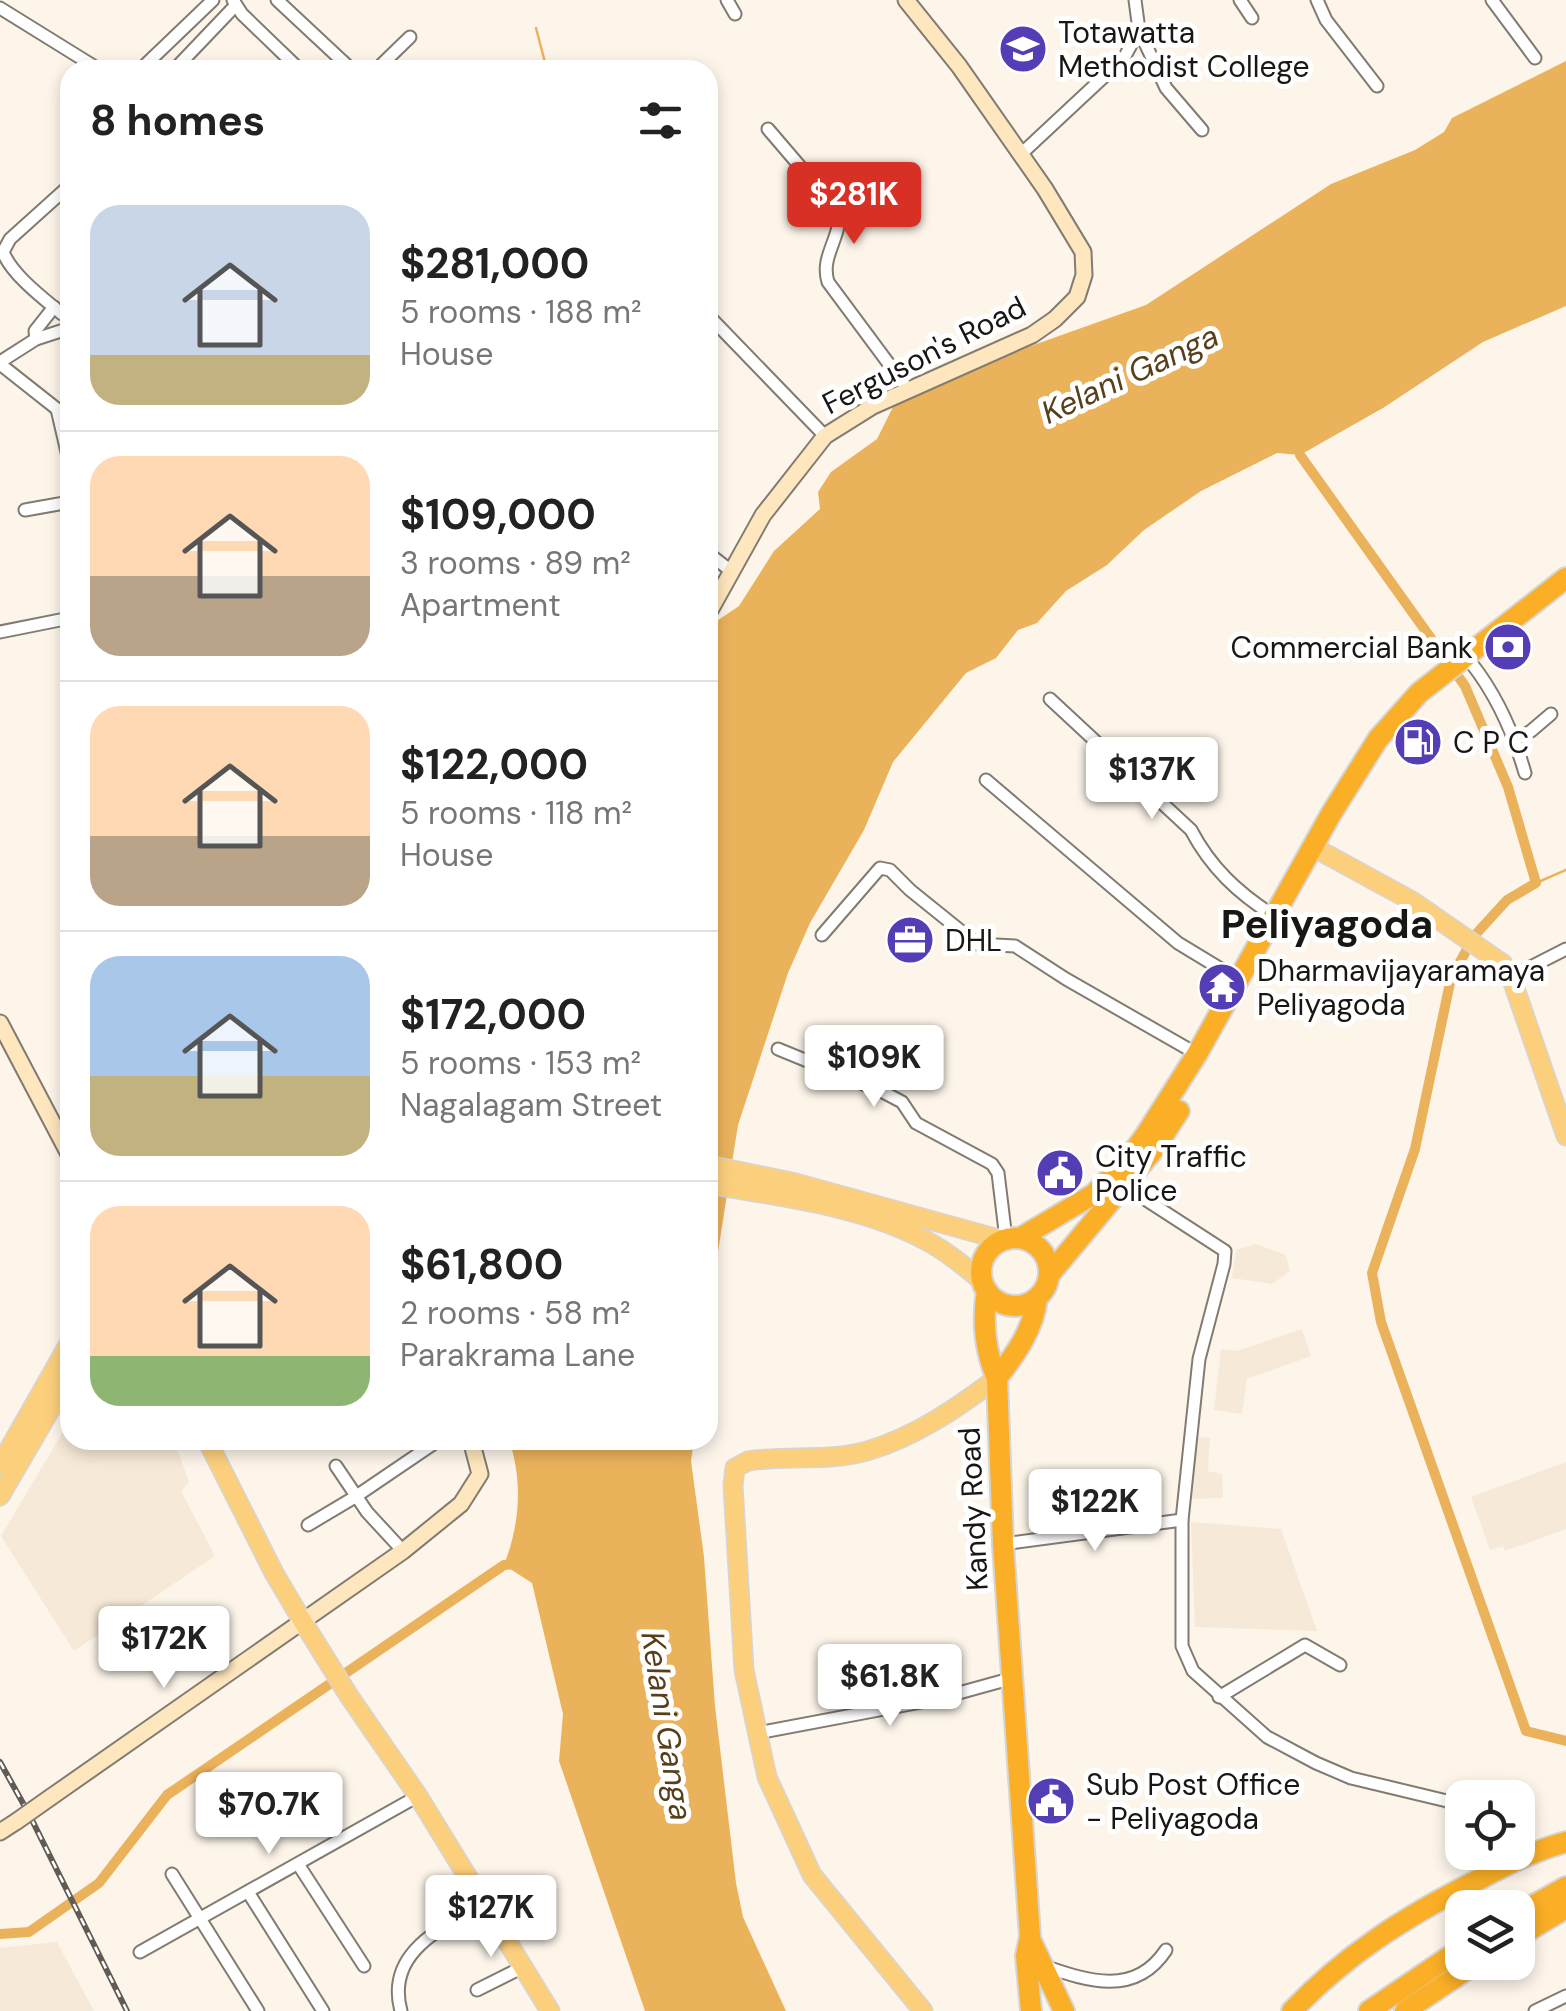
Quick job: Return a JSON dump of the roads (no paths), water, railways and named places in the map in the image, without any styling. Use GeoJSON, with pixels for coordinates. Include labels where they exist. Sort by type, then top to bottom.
{"type":"FeatureCollection","features":[{"type":"Feature","properties":{"kind":"highway"},"geometry":{"type":"LineString","coordinates":[[1460,668],[1566,578]]}},
{"type":"Feature","properties":{"kind":"highway"},"geometry":{"type":"LineString","coordinates":[[1318,849],[1274,916],[1166,1106],[1114,1176],[1075,1208],[1009,1239],[984,1256],[984,1286],[995,1300],[1011,1306],[1037,1298],[1046,1288],[1049,1275],[1155,1148],[1203,1071],[1378,739],[1419,693],[1566,592]]}},
{"type":"Feature","properties":{"kind":"highway"},"geometry":{"type":"LineString","coordinates":[[1009,1239],[1034,1244],[1042,1251],[1049,1275]]}},
{"type":"Feature","properties":{"kind":"highway","name":"Kandy Road"},"geometry":{"type":"LineString","coordinates":[[984,1286],[988,1360],[997,1378],[1003,1544],[1030,1936],[1026,1956],[1031,2011]]}},
{"type":"Feature","properties":{"kind":"highway"},"geometry":{"type":"LineString","coordinates":[[997,1378],[1022,1344],[1036,1314],[1037,1298]]}},
{"type":"Feature","properties":{"kind":"highway"},"geometry":{"type":"LineString","coordinates":[[1535,1841],[1566,1829]]}},
{"type":"Feature","properties":{"kind":"highway"},"geometry":{"type":"LineString","coordinates":[[1281,2010],[1393,1925],[1498,1869],[1566,1842]]}},
{"type":"Feature","properties":{"kind":"highway"},"geometry":{"type":"LineString","coordinates":[[1281,2010],[1330,1960],[1375,1924],[1474,1870]]}},
{"type":"Feature","properties":{"kind":"highway"},"geometry":{"type":"LineString","coordinates":[[1535,1904],[1566,1887]]}},
{"type":"Feature","properties":{"kind":"highway"},"geometry":{"type":"LineString","coordinates":[[1535,1927],[1566,1908]]}},
{"type":"Feature","properties":{"kind":"highway","name":"Kandy Road"},"geometry":{"type":"LineString","coordinates":[[1030,1936],[1040,1964],[1067,2009]]}},
{"type":"Feature","properties":{"kind":"highway"},"geometry":{"type":"LineString","coordinates":[[1369,2011],[1445,1960]]}},
{"type":"Feature","properties":{"kind":"highway"},"geometry":{"type":"LineString","coordinates":[[1405,2011],[1451,1980]]}},
{"type":"Feature","properties":{"kind":"highway"},"geometry":{"type":"LineString","coordinates":[[1031,2011],[1044,2002],[1067,2009]]}},
{"type":"Feature","properties":{"kind":"main road"},"geometry":{"type":"LineString","coordinates":[[1318,849],[1452,927],[1492,955],[1512,977],[1566,1136]]}},
{"type":"Feature","properties":{"kind":"main road"},"geometry":{"type":"LineString","coordinates":[[718,1169],[912,1233],[940,1248],[984,1286]]}},
{"type":"Feature","properties":{"kind":"main road"},"geometry":{"type":"LineString","coordinates":[[718,1185],[793,1191],[1009,1239]]}},
{"type":"Feature","properties":{"kind":"main road"},"geometry":{"type":"LineString","coordinates":[[0,1465],[60,1360]]}},
{"type":"Feature","properties":{"kind":"main road"},"geometry":{"type":"LineString","coordinates":[[922,2011],[812,1875],[767,1778],[744,1670],[732,1485],[735,1468],[748,1461],[866,1452],[944,1416],[997,1378]]}},
{"type":"Feature","properties":{"kind":"main road"},"geometry":{"type":"LineString","coordinates":[[0,1496],[60,1393]]}},
{"type":"Feature","properties":{"kind":"main road"},"geometry":{"type":"LineString","coordinates":[[212,1450],[303,1622],[418,1796],[550,2011]]}},
{"type":"Feature","properties":{"kind":"street"},"geometry":{"type":"LineString","coordinates":[[150,60],[213,0]]}},
{"type":"Feature","properties":{"kind":"street"},"geometry":{"type":"LineString","coordinates":[[277,0],[341,60]]}},
{"type":"Feature","properties":{"kind":"street"},"geometry":{"type":"LineString","coordinates":[[727,0],[735,14]]}},
{"type":"Feature","properties":{"kind":"street","name":"Ferguson's Road"},"geometry":{"type":"LineString","coordinates":[[718,596],[763,515],[825,436],[851,416],[1032,336],[1077,297],[1084,274],[1083,252],[958,66],[906,0]]}},
{"type":"Feature","properties":{"kind":"street"},"geometry":{"type":"LineString","coordinates":[[1135,0],[1139,30],[1166,88],[1202,130]]}},
{"type":"Feature","properties":{"kind":"street"},"geometry":{"type":"LineString","coordinates":[[1240,0],[1252,18]]}},
{"type":"Feature","properties":{"kind":"street"},"geometry":{"type":"LineString","coordinates":[[1317,0],[1326,20],[1377,86]]}},
{"type":"Feature","properties":{"kind":"street"},"geometry":{"type":"LineString","coordinates":[[1492,0],[1535,58]]}},
{"type":"Feature","properties":{"kind":"street"},"geometry":{"type":"LineString","coordinates":[[183,60],[234,3],[290,60]]}},
{"type":"Feature","properties":{"kind":"street"},"geometry":{"type":"LineString","coordinates":[[0,8],[84,60]]}},
{"type":"Feature","properties":{"kind":"street"},"geometry":{"type":"LineString","coordinates":[[1020,155],[1124,58],[1139,30]]}},
{"type":"Feature","properties":{"kind":"street"},"geometry":{"type":"LineString","coordinates":[[386,60],[410,37]]}},
{"type":"Feature","properties":{"kind":"street"},"geometry":{"type":"LineString","coordinates":[[768,128],[838,212],[840,224],[824,270],[828,282],[909,391]]}},
{"type":"Feature","properties":{"kind":"street"},"geometry":{"type":"LineString","coordinates":[[60,194],[10,239],[2,252],[9,264],[60,312]]}},
{"type":"Feature","properties":{"kind":"street"},"geometry":{"type":"LineString","coordinates":[[36,340],[35,331],[54,307]]}},
{"type":"Feature","properties":{"kind":"street"},"geometry":{"type":"LineString","coordinates":[[718,325],[825,436]]}},
{"type":"Feature","properties":{"kind":"street"},"geometry":{"type":"LineString","coordinates":[[60,332],[36,340],[0,363],[60,408]]}},
{"type":"Feature","properties":{"kind":"street"},"geometry":{"type":"LineString","coordinates":[[26,510],[60,504]]}},
{"type":"Feature","properties":{"kind":"street"},"geometry":{"type":"LineString","coordinates":[[718,560],[732,571]]}},
{"type":"Feature","properties":{"kind":"street"},"geometry":{"type":"LineString","coordinates":[[0,632],[60,620]]}},
{"type":"Feature","properties":{"kind":"street"},"geometry":{"type":"LineString","coordinates":[[1460,668],[1482,678],[1515,740],[1525,774]]}},
{"type":"Feature","properties":{"kind":"street"},"geometry":{"type":"LineString","coordinates":[[1050,699],[1191,830],[1206,858],[1244,896],[1274,916]]}},
{"type":"Feature","properties":{"kind":"street"},"geometry":{"type":"LineString","coordinates":[[1515,740],[1551,714]]}},
{"type":"Feature","properties":{"kind":"street"},"geometry":{"type":"LineString","coordinates":[[986,780],[1178,943],[1238,980]]}},
{"type":"Feature","properties":{"kind":"street"},"geometry":{"type":"LineString","coordinates":[[822,934],[880,868],[890,870],[977,944],[1016,946],[1198,1054]]}},
{"type":"Feature","properties":{"kind":"street"},"geometry":{"type":"LineString","coordinates":[[1512,977],[1566,949]]}},
{"type":"Feature","properties":{"kind":"street"},"geometry":{"type":"LineString","coordinates":[[0,1023],[60,1137]]}},
{"type":"Feature","properties":{"kind":"street"},"geometry":{"type":"LineString","coordinates":[[778,1049],[902,1102],[916,1124],[992,1164],[998,1173],[1009,1239]]}},
{"type":"Feature","properties":{"kind":"street"},"geometry":{"type":"LineString","coordinates":[[1123,1186],[1224,1251],[1199,1359],[1182,1520],[1182,1646],[1193,1672],[1266,1737],[1316,1763],[1352,1778],[1445,1801]]}},
{"type":"Feature","properties":{"kind":"street"},"geometry":{"type":"LineString","coordinates":[[308,1524],[423,1450]]}},
{"type":"Feature","properties":{"kind":"street"},"geometry":{"type":"LineString","coordinates":[[0,1832],[403,1551],[461,1504],[472,1490],[480,1474],[474,1450]]}},
{"type":"Feature","properties":{"kind":"street"},"geometry":{"type":"LineString","coordinates":[[336,1466],[355,1497],[403,1551]]}},
{"type":"Feature","properties":{"kind":"street"},"geometry":{"type":"LineString","coordinates":[[1003,1544],[1182,1520]]}},
{"type":"Feature","properties":{"kind":"street"},"geometry":{"type":"LineString","coordinates":[[1219,1698],[1305,1644],[1340,1665]]}},
{"type":"Feature","properties":{"kind":"street"},"geometry":{"type":"LineString","coordinates":[[756,1733],[937,1699],[1012,1678]]}},
{"type":"Feature","properties":{"kind":"street"},"geometry":{"type":"LineString","coordinates":[[140,1952],[418,1796]]}},
{"type":"Feature","properties":{"kind":"street"},"geometry":{"type":"LineString","coordinates":[[298,1864],[364,1966]]}},
{"type":"Feature","properties":{"kind":"street"},"geometry":{"type":"LineString","coordinates":[[172,1874],[258,2011]]}},
{"type":"Feature","properties":{"kind":"street"},"geometry":{"type":"LineString","coordinates":[[248,1892],[323,2011]]}},
{"type":"Feature","properties":{"kind":"street"},"geometry":{"type":"LineString","coordinates":[[401,2011],[398,1981],[407,1958],[425,1938],[484,1903]]}},
{"type":"Feature","properties":{"kind":"street"},"geometry":{"type":"LineString","coordinates":[[1040,1964],[1086,1980],[1118,1980],[1146,1972],[1166,1950]]}},
{"type":"Feature","properties":{"kind":"street"},"geometry":{"type":"LineString","coordinates":[[477,1990],[523,1967]]}},
{"type":"Feature","properties":{"kind":"street"},"geometry":{"type":"LineString","coordinates":[[1535,2011],[1566,1996]]}},
{"type":"Feature","properties":{"kind":"water","name":"Kelani Ganga"},"geometry":{"type":"Polygon","coordinates":[[[1566,61],[1566,306],[1483,342],[1383,408],[1300,455],[1277,453],[1201,491],[1144,530],[1107,565],[1066,591],[1037,623],[1018,630],[996,658],[966,673],[893,762],[864,830],[810,923],[788,973],[738,1125],[718,1252],[718,620],[739,606],[774,551],[820,509],[818,492],[831,472],[877,439],[894,405],[966,369],[1146,305],[1331,184],[1415,150],[1444,132],[1452,118],[1566,61]]]}},
{"type":"Feature","properties":{"kind":"water","name":"Kelani Ganga"},"geometry":{"type":"Polygon","coordinates":[[[512,1450],[693,1450],[715,1706],[736,1883],[743,1917],[786,2011],[645,2011],[559,1761],[563,1714],[532,1583],[504,1565],[514,1534],[518,1502],[512,1450]]]}},
{"type":"Feature","properties":{"kind":"waterway"},"geometry":{"type":"LineString","coordinates":[[536,28],[544,60]]}},
{"type":"Feature","properties":{"kind":"waterway"},"geometry":{"type":"LineString","coordinates":[[1300,455],[1465,686],[1508,787],[1536,883],[1507,900],[1475,935],[1451,978],[1415,1149],[1372,1273],[1381,1322],[1526,1731],[1566,1741]]}},
{"type":"Feature","properties":{"kind":"waterway"},"geometry":{"type":"LineString","coordinates":[[1536,883],[1566,870]]}},
{"type":"Feature","properties":{"kind":"waterway"},"geometry":{"type":"LineString","coordinates":[[0,1934],[29,1932],[99,1883],[167,1795],[504,1565],[515,1564]]}},
{"type":"Feature","properties":{"kind":"railway"},"geometry":{"type":"LineString","coordinates":[[0,1762],[127,2011]]}},
{"type":"Feature","properties":{"kind":"place","name":"Totawatta Methodist College"},"geometry":{"type":"Point","coordinates":[1023,49]}},
{"type":"Feature","properties":{"kind":"place","name":"Commercial Bank"},"geometry":{"type":"Point","coordinates":[1508,647]}},
{"type":"Feature","properties":{"kind":"place","name":"C P C"},"geometry":{"type":"Point","coordinates":[1418,742]}},
{"type":"Feature","properties":{"kind":"place","name":"DHL"},"geometry":{"type":"Point","coordinates":[910,940]}},
{"type":"Feature","properties":{"kind":"place","name":"Dharmavijayaramaya Peliyagoda"},"geometry":{"type":"Point","coordinates":[1222,987]}},
{"type":"Feature","properties":{"kind":"place","name":"City Traffic Police"},"geometry":{"type":"Point","coordinates":[1060,1173]}},
{"type":"Feature","properties":{"kind":"place","name":"Sub Post Office - Peliyagoda"},"geometry":{"type":"Point","coordinates":[1051,1801]}},
{"type":"Feature","properties":{"kind":"district","name":"Peliyagoda"},"geometry":{"type":"Point","coordinates":[1327,924]}}]}
